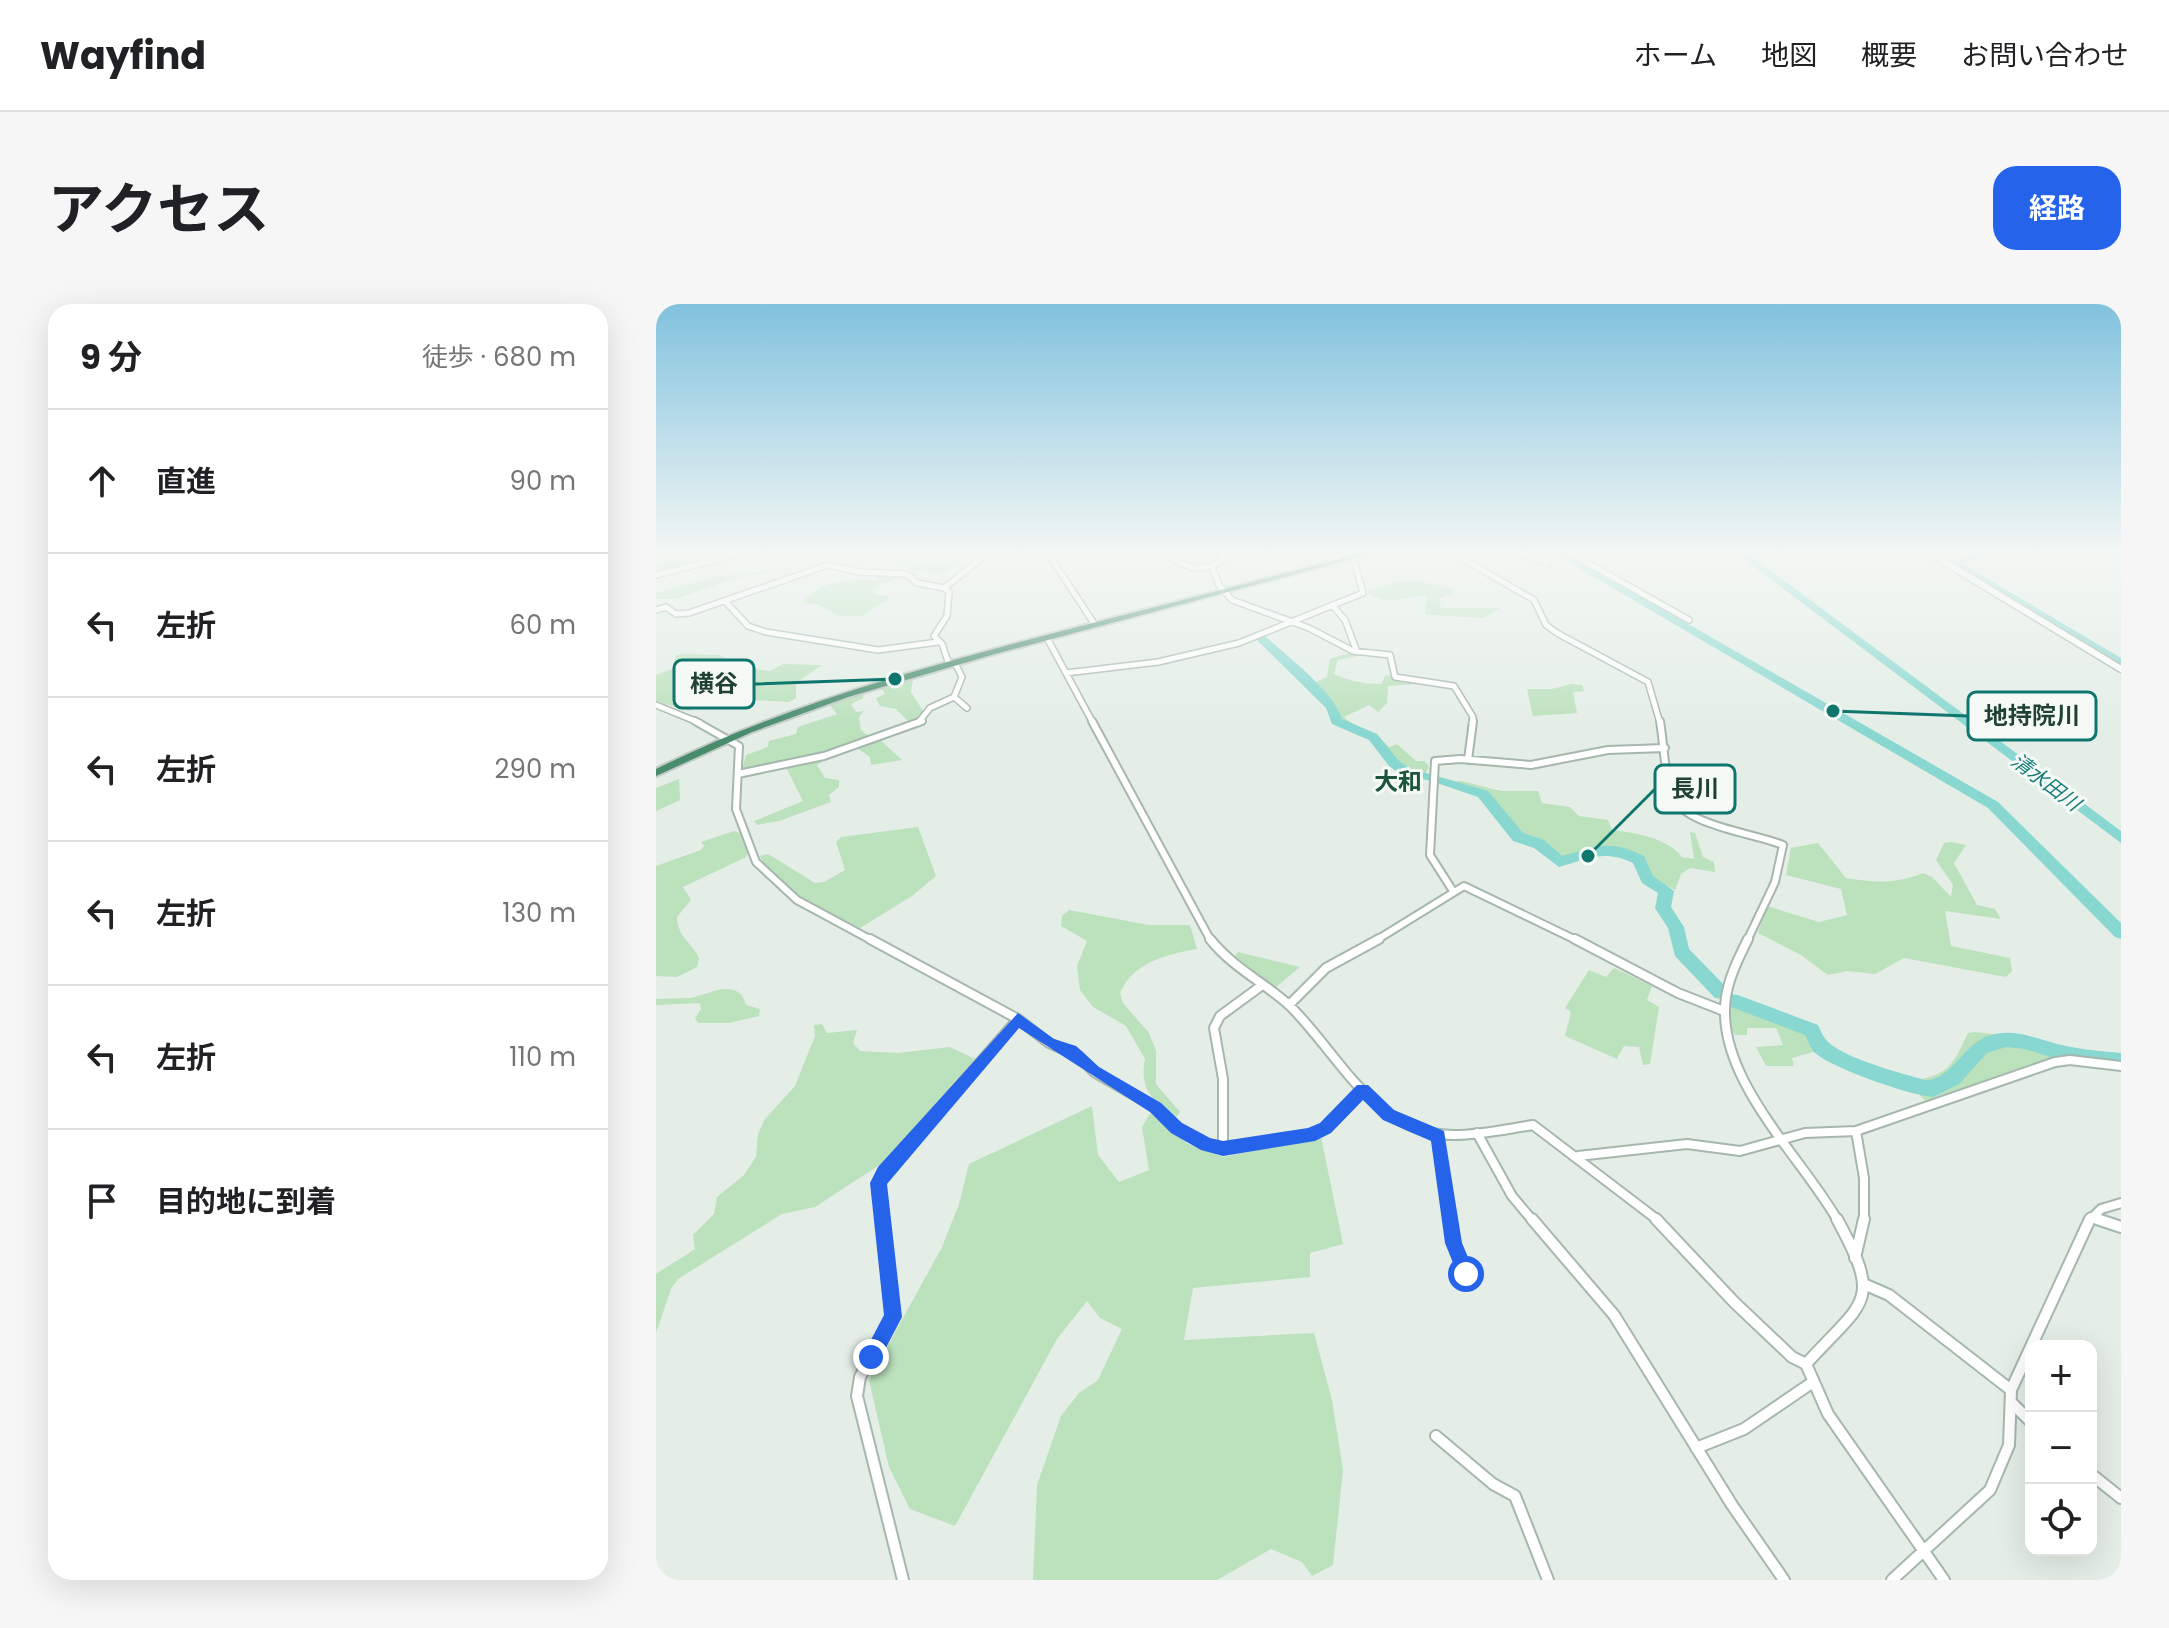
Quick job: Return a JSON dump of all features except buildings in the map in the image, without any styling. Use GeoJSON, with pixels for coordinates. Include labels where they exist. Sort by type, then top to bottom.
{"type":"FeatureCollection","features":[{"type":"Feature","properties":{"kind":"highway"},"geometry":{"type":"LineString","coordinates":[[656,773],[728,737],[785,714],[952,664],[1143,613]]}},
{"type":"Feature","properties":{"kind":"street"},"geometry":{"type":"LineString","coordinates":[[736,613],[748,626],[766,632],[878,650],[938,642]]}},
{"type":"Feature","properties":{"kind":"street"},"geometry":{"type":"LineString","coordinates":[[738,774],[824,756],[923,721],[930,708],[954,697],[962,677],[938,642],[935,632],[947,613]]}},
{"type":"Feature","properties":{"kind":"street"},"geometry":{"type":"LineString","coordinates":[[1087,613],[1095,625]]}},
{"type":"Feature","properties":{"kind":"street"},"geometry":{"type":"LineString","coordinates":[[1265,613],[1357,652],[1390,655],[1395,677],[1454,686],[1473,717],[1468,760]]}},
{"type":"Feature","properties":{"kind":"street"},"geometry":{"type":"LineString","coordinates":[[1066,673],[1158,662],[1239,643],[1311,613]]}},
{"type":"Feature","properties":{"kind":"street"},"geometry":{"type":"LineString","coordinates":[[1339,613],[1345,620],[1357,652]]}},
{"type":"Feature","properties":{"kind":"street"},"geometry":{"type":"LineString","coordinates":[[1540,613],[1546,625],[1557,633],[1648,682],[1656,701],[1672,797],[1678,806],[1701,820],[1762,835],[1783,845],[1778,873],[1737,965],[1724,1011],[1727,1031],[1746,1084],[1779,1138],[1821,1196],[1866,1285],[1864,1300],[1819,1345],[1806,1364]]}},
{"type":"Feature","properties":{"kind":"street"},"geometry":{"type":"LineString","coordinates":[[1676,613],[1689,620]]}},
{"type":"Feature","properties":{"kind":"street"},"geometry":{"type":"LineString","coordinates":[[2028,613],[2121,669]]}},
{"type":"Feature","properties":{"kind":"street"},"geometry":{"type":"LineString","coordinates":[[1047,638],[1212,942],[1261,986],[1289,1005],[1362,1090],[1389,1115],[1438,1137],[1533,1125],[1578,1156],[1664,1225],[1734,1302],[1792,1357],[1806,1364],[1828,1414],[1944,1580]]}},
{"type":"Feature","properties":{"kind":"street"},"geometry":{"type":"LineString","coordinates":[[954,697],[967,708]]}},
{"type":"Feature","properties":{"kind":"street"},"geometry":{"type":"LineString","coordinates":[[656,705],[728,737],[739,746],[734,794],[736,809],[756,862],[797,900],[1018,1019],[1049,1043],[1070,1050],[1094,1072],[1155,1107],[1176,1128],[1207,1145],[1223,1149],[1309,1135],[1325,1128],[1362,1090]]}},
{"type":"Feature","properties":{"kind":"street"},"geometry":{"type":"LineString","coordinates":[[1453,891],[1430,855],[1433,766],[1439,760],[1531,765],[1608,750],[1665,748]]}},
{"type":"Feature","properties":{"kind":"street"},"geometry":{"type":"LineString","coordinates":[[1289,1005],[1326,968],[1424,914],[1453,891],[1472,887],[1637,973],[1724,1011]]}},
{"type":"Feature","properties":{"kind":"street"},"geometry":{"type":"LineString","coordinates":[[1223,1149],[1223,1079],[1214,1028],[1220,1016],[1261,986]]}},
{"type":"Feature","properties":{"kind":"street"},"geometry":{"type":"LineString","coordinates":[[903,1580],[857,1396],[860,1377],[893,1317],[878,1183],[884,1172],[1018,1019]]}},
{"type":"Feature","properties":{"kind":"street"},"geometry":{"type":"LineString","coordinates":[[1578,1156],[1687,1144],[1740,1151],[1779,1138],[1823,1130],[1856,1131],[2055,1062],[2070,1060],[2121,1066]]}},
{"type":"Feature","properties":{"kind":"street"},"geometry":{"type":"LineString","coordinates":[[1855,1259],[1860,1246],[1865,1182],[1856,1131]]}},
{"type":"Feature","properties":{"kind":"street"},"geometry":{"type":"LineString","coordinates":[[1477,1133],[1512,1196],[1614,1315],[1696,1448],[1784,1580]]}},
{"type":"Feature","properties":{"kind":"street"},"geometry":{"type":"LineString","coordinates":[[1438,1137],[1453,1243],[1466,1274]]}},
{"type":"Feature","properties":{"kind":"street"},"geometry":{"type":"LineString","coordinates":[[1892,1580],[1990,1490],[2000,1473],[2009,1445],[2011,1396],[2091,1217],[2101,1209],[2121,1203]]}},
{"type":"Feature","properties":{"kind":"street"},"geometry":{"type":"LineString","coordinates":[[2091,1217],[2121,1227]]}},
{"type":"Feature","properties":{"kind":"street"},"geometry":{"type":"LineString","coordinates":[[1866,1285],[1889,1295],[2011,1396],[2025,1414]]}},
{"type":"Feature","properties":{"kind":"street"},"geometry":{"type":"LineString","coordinates":[[1696,1448],[1744,1429],[1813,1382]]}},
{"type":"Feature","properties":{"kind":"street"},"geometry":{"type":"LineString","coordinates":[[1436,1436],[1493,1484],[1515,1496],[1548,1580]]}},
{"type":"Feature","properties":{"kind":"street"},"geometry":{"type":"LineString","coordinates":[[2097,1479],[2121,1498]]}},
{"type":"Feature","properties":{"kind":"green space"},"geometry":{"type":"Polygon","coordinates":[[[834,613],[867,613],[862,616],[840,616],[834,613]]]}},
{"type":"Feature","properties":{"kind":"green space"},"geometry":{"type":"Polygon","coordinates":[[[1425,613],[1493,613],[1484,618],[1425,613]]]}},
{"type":"Feature","properties":{"kind":"green space"},"geometry":{"type":"Polygon","coordinates":[[[1349,653],[1357,656],[1338,660],[1334,674],[1375,684],[1381,684],[1386,675],[1419,680],[1417,684],[1388,686],[1387,703],[1378,712],[1369,705],[1344,717],[1389,747],[1397,744],[1416,761],[1425,761],[1429,767],[1426,773],[1408,773],[1379,741],[1337,720],[1334,706],[1312,684],[1327,677],[1330,659],[1349,653]]]}},
{"type":"Feature","properties":{"kind":"green space"},"geometry":{"type":"Polygon","coordinates":[[[720,655],[737,667],[770,671],[783,664],[822,665],[796,683],[796,698],[789,702],[752,700],[721,709],[702,706],[689,711],[656,701],[656,675],[680,666],[674,662],[676,656],[720,655]]]}},
{"type":"Feature","properties":{"kind":"green space"},"geometry":{"type":"Polygon","coordinates":[[[913,679],[911,692],[925,714],[910,723],[896,709],[880,706],[876,698],[885,694],[881,688],[913,679]]]}},
{"type":"Feature","properties":{"kind":"green space"},"geometry":{"type":"Polygon","coordinates":[[[1571,684],[1582,685],[1584,691],[1573,692],[1577,713],[1533,716],[1527,689],[1552,689],[1571,684]]]}},
{"type":"Feature","properties":{"kind":"green space"},"geometry":{"type":"Polygon","coordinates":[[[864,693],[863,698],[851,704],[856,712],[864,711],[859,717],[861,730],[871,738],[822,755],[742,771],[746,755],[768,747],[769,741],[796,734],[798,727],[837,714],[829,704],[864,693]]]}},
{"type":"Feature","properties":{"kind":"green space"},"geometry":{"type":"Polygon","coordinates":[[[879,739],[902,760],[871,765],[870,757],[857,748],[879,739]]]}},
{"type":"Feature","properties":{"kind":"green space"},"geometry":{"type":"Polygon","coordinates":[[[820,758],[822,762],[817,765],[825,778],[839,780],[839,787],[829,795],[831,802],[779,821],[757,825],[754,821],[803,801],[786,767],[820,758]]]}},
{"type":"Feature","properties":{"kind":"green space"},"geometry":{"type":"Polygon","coordinates":[[[679,779],[680,800],[656,811],[656,788],[679,779]]]}},
{"type":"Feature","properties":{"kind":"green space"},"geometry":{"type":"Polygon","coordinates":[[[1461,781],[1501,791],[1538,791],[1542,803],[1570,807],[1579,816],[1608,820],[1612,830],[1660,841],[1682,857],[1694,859],[1690,832],[1695,833],[1703,857],[1714,862],[1715,872],[1690,868],[1681,874],[1675,890],[1649,877],[1638,858],[1626,850],[1611,849],[1575,854],[1566,859],[1556,858],[1540,842],[1523,838],[1488,795],[1450,785],[1449,782],[1461,781]]]}},
{"type":"Feature","properties":{"kind":"green space"},"geometry":{"type":"Polygon","coordinates":[[[918,827],[936,876],[912,896],[860,928],[790,888],[777,878],[760,856],[768,854],[815,883],[824,882],[845,870],[836,842],[841,837],[918,827]]]}},
{"type":"Feature","properties":{"kind":"green space"},"geometry":{"type":"Polygon","coordinates":[[[734,831],[740,833],[748,852],[746,857],[683,887],[691,900],[677,917],[678,924],[699,958],[697,967],[677,977],[656,976],[656,866],[701,850],[704,846],[701,842],[734,831]]]}},
{"type":"Feature","properties":{"kind":"green space"},"geometry":{"type":"Polygon","coordinates":[[[1818,843],[1846,878],[1885,882],[1923,873],[1932,877],[1951,897],[1953,885],[1936,860],[1944,843],[1966,845],[1954,863],[1977,905],[1995,909],[2001,919],[1945,911],[1951,946],[2010,958],[2012,971],[2006,977],[1904,958],[1875,974],[1847,971],[1828,975],[1801,955],[1758,933],[1767,906],[1819,922],[1847,915],[1841,889],[1786,875],[1791,848],[1818,843]]]}},
{"type":"Feature","properties":{"kind":"green space"},"geometry":{"type":"Polygon","coordinates":[[[1069,910],[1149,925],[1190,925],[1197,949],[1152,961],[1133,974],[1120,993],[1123,1003],[1149,1033],[1156,1051],[1156,1084],[1180,1112],[1175,1118],[1160,1106],[1146,1087],[1145,1059],[1126,1026],[1093,1007],[1080,990],[1077,966],[1087,941],[1061,926],[1062,916],[1069,910]]]}},
{"type":"Feature","properties":{"kind":"green space"},"geometry":{"type":"Polygon","coordinates":[[[1238,952],[1300,967],[1275,988],[1235,956],[1238,952]]]}},
{"type":"Feature","properties":{"kind":"green space"},"geometry":{"type":"Polygon","coordinates":[[[1614,968],[1652,986],[1647,1000],[1659,1007],[1650,1064],[1643,1065],[1639,1047],[1624,1046],[1617,1059],[1565,1036],[1571,1012],[1565,1008],[1589,970],[1606,977],[1614,968]]]}},
{"type":"Feature","properties":{"kind":"green space"},"geometry":{"type":"Polygon","coordinates":[[[721,989],[738,992],[746,1005],[760,1009],[759,1016],[729,1023],[698,1023],[695,1018],[701,1009],[700,1003],[656,1005],[656,999],[691,998],[721,989]]]}},
{"type":"Feature","properties":{"kind":"green space"},"geometry":{"type":"Polygon","coordinates":[[[1730,1002],[1805,1030],[1817,1051],[1792,1058],[1794,1066],[1766,1066],[1756,1047],[1783,1045],[1776,1028],[1747,1028],[1747,1035],[1735,1035],[1730,1027],[1730,1002]]]}},
{"type":"Feature","properties":{"kind":"green space"},"geometry":{"type":"Polygon","coordinates":[[[822,1024],[827,1033],[857,1030],[853,1043],[860,1051],[897,1053],[950,1047],[975,1059],[884,1162],[815,1207],[782,1214],[678,1279],[671,1289],[656,1333],[656,1274],[695,1249],[693,1235],[714,1214],[717,1197],[744,1175],[756,1157],[758,1134],[765,1119],[795,1086],[815,1036],[814,1025],[822,1024]]]}},
{"type":"Feature","properties":{"kind":"green space"},"geometry":{"type":"Polygon","coordinates":[[[1968,1033],[2021,1037],[2063,1051],[2066,1057],[2046,1060],[1925,1101],[1908,1081],[1932,1076],[1947,1068],[1968,1033]]]}},
{"type":"Feature","properties":{"kind":"green space"},"geometry":{"type":"Polygon","coordinates":[[[1092,1106],[1098,1155],[1119,1182],[1149,1170],[1142,1127],[1150,1113],[1188,1144],[1223,1157],[1321,1137],[1343,1244],[1310,1253],[1310,1277],[1193,1288],[1184,1340],[1314,1333],[1332,1400],[1343,1470],[1333,1565],[1312,1576],[1302,1562],[1271,1549],[1217,1580],[1033,1580],[1037,1485],[1061,1416],[1079,1393],[1098,1380],[1122,1329],[1100,1318],[1087,1301],[1057,1339],[955,1526],[910,1509],[889,1467],[869,1380],[942,1247],[959,1204],[969,1164],[1092,1106]]]}},
{"type":"Feature","properties":{"kind":"waterway"},"geometry":{"type":"LineString","coordinates":[[1661,613],[1993,805],[2121,933]]}},
{"type":"Feature","properties":{"kind":"waterway","name":"清水田川"},"geometry":{"type":"LineString","coordinates":[[1820,613],[2121,838]]}},
{"type":"Feature","properties":{"kind":"waterway"},"geometry":{"type":"LineString","coordinates":[[2037,613],[2121,663]]}},
{"type":"Feature","properties":{"kind":"waterway"},"geometry":{"type":"LineString","coordinates":[[1260,637],[1294,670]]}},
{"type":"Feature","properties":{"kind":"waterway"},"geometry":{"type":"LineString","coordinates":[[1296,671],[1332,707],[1336,721],[1373,737],[1398,767],[1429,777]]}},
{"type":"Feature","properties":{"kind":"waterway"},"geometry":{"type":"LineString","coordinates":[[1436,779],[1483,794],[1518,837],[1539,844],[1559,862],[1601,850],[1618,850],[1639,860],[1647,879],[1666,891],[1663,908],[1676,927],[1681,952],[1721,993]]}},
{"type":"Feature","properties":{"kind":"waterway"},"geometry":{"type":"LineString","coordinates":[[1732,1000],[1812,1030],[1820,1046],[1840,1058],[1925,1088],[1944,1085],[1981,1047],[2006,1039],[2025,1041],[2070,1055],[2121,1061]]}},
{"type":"Feature","properties":{"kind":"place","name":"横谷"},"geometry":{"type":"Point","coordinates":[895,679]}},
{"type":"Feature","properties":{"kind":"place","name":"地持院川"},"geometry":{"type":"Point","coordinates":[1833,711]}},
{"type":"Feature","properties":{"kind":"place","name":"長川"},"geometry":{"type":"Point","coordinates":[1588,856]}},
{"type":"Feature","properties":{"kind":"district","name":"大和"},"geometry":{"type":"Point","coordinates":[1398,781]}},
{"type":"Feature","properties":{"kind":"route"},"geometry":{"type":"LineString","coordinates":[[871,1357],[893,1317],[878,1183],[884,1172],[1018,1019],[1049,1043],[1079,1056],[1094,1072],[1155,1107],[1176,1128],[1207,1145],[1223,1149],[1309,1135],[1325,1128],[1362,1090],[1389,1115],[1438,1137],[1453,1243],[1466,1274]]}}]}
